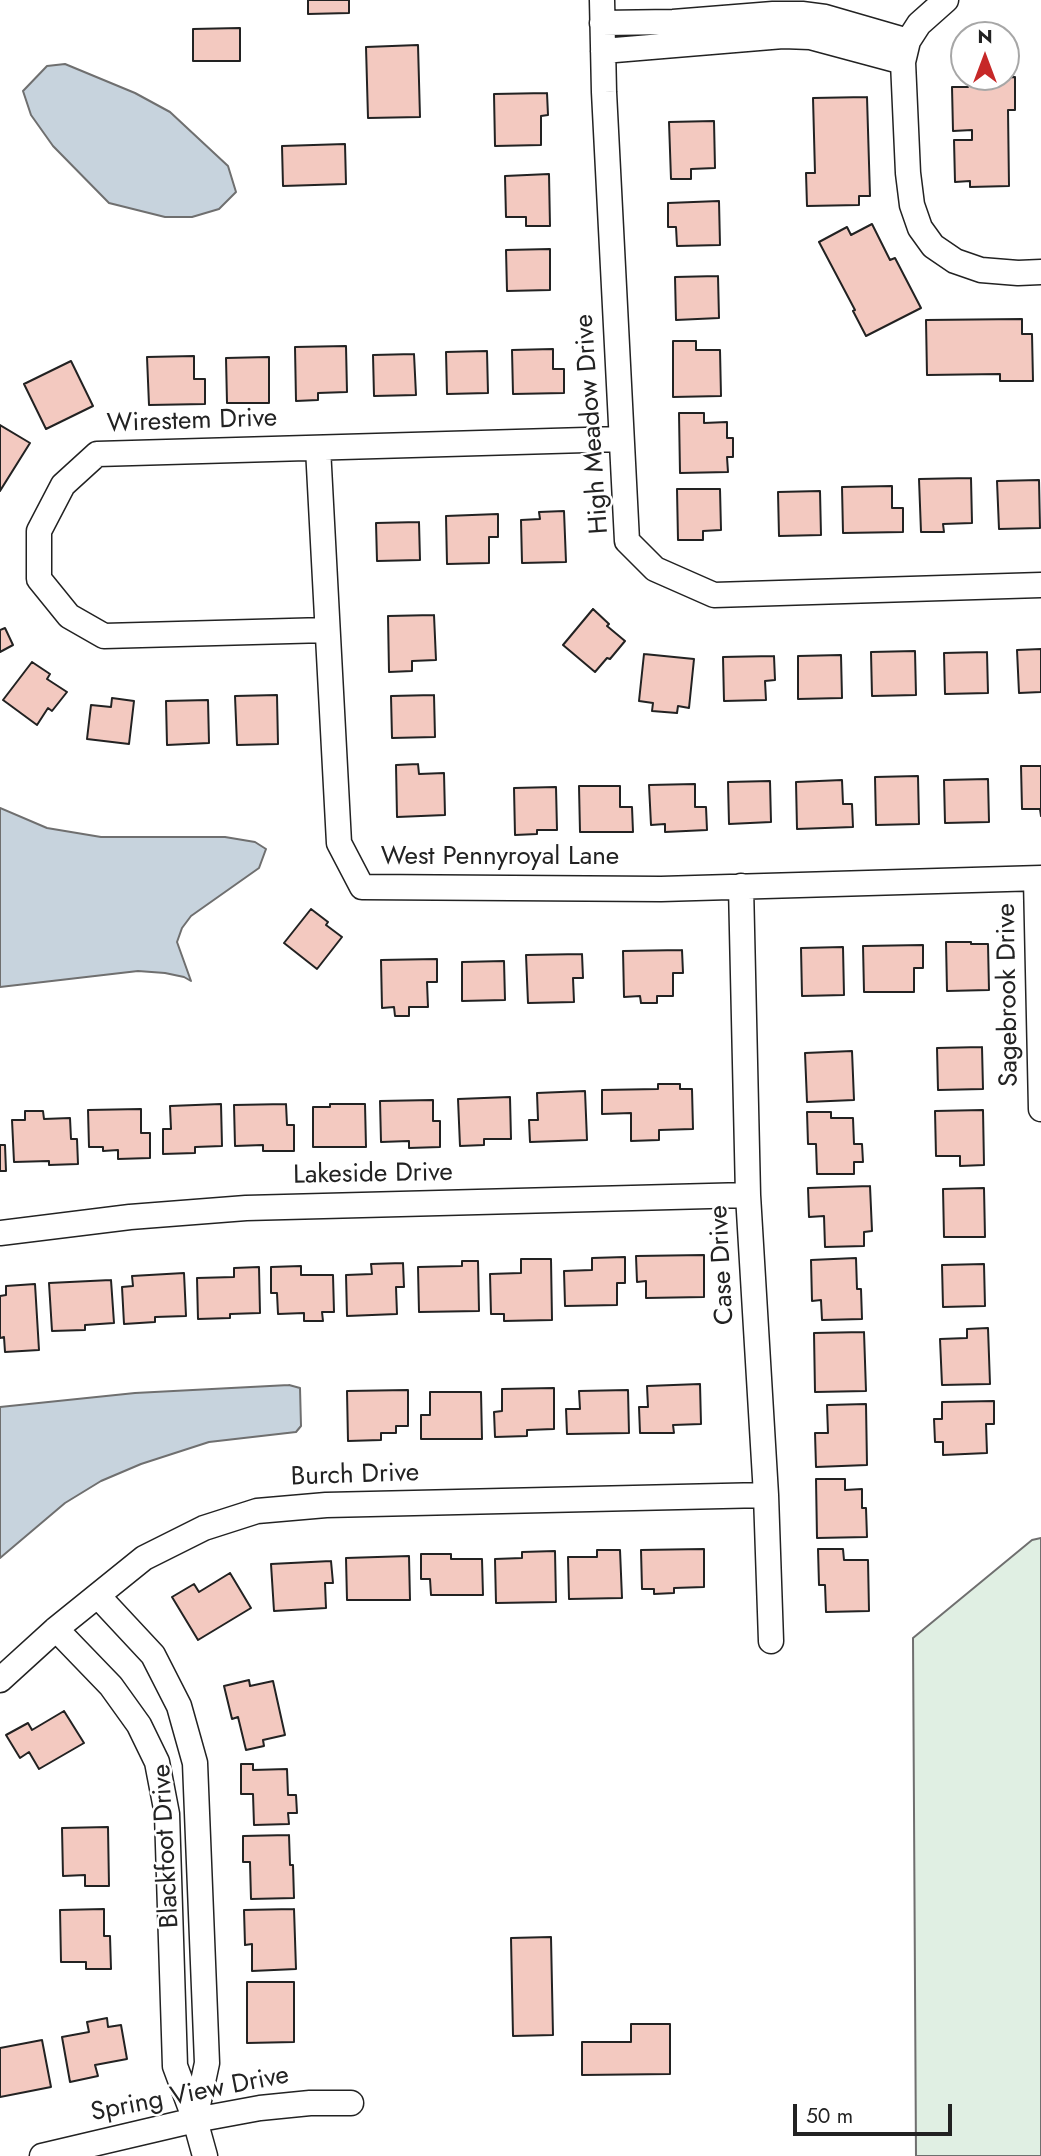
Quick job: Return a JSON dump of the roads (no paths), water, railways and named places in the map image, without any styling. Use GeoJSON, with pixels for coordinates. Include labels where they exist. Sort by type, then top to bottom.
{"type":"FeatureCollection","features":[{"type":"Feature","properties":{"kind":"street"},"geometry":{"type":"LineString","coordinates":[[946,0],[919,24],[906,51],[909,184],[912,205],[920,228],[933,246],[955,261],[981,270],[1041,272]]}},
{"type":"Feature","properties":{"kind":"street"},"geometry":{"type":"LineString","coordinates":[[602,11],[673,22],[773,14],[825,17],[906,51]]}},
{"type":"Feature","properties":{"kind":"street","name":"High Meadow Drive"},"geometry":{"type":"LineString","coordinates":[[602,11],[627,541],[655,569],[714,595],[1041,585]]}},
{"type":"Feature","properties":{"kind":"street"},"geometry":{"type":"LineString","coordinates":[[603,51],[783,36],[810,37],[906,51]]}},
{"type":"Feature","properties":{"kind":"street","name":"Wirestem Drive"},"geometry":{"type":"LineString","coordinates":[[327,630],[104,636],[69,616],[39,579],[39,531],[63,485],[97,454],[621,439]]}},
{"type":"Feature","properties":{"kind":"street","name":"West Pennyroyal Lane"},"geometry":{"type":"LineString","coordinates":[[318,448],[339,843],[362,887],[661,889],[1039,879]]}},
{"type":"Feature","properties":{"kind":"street","name":"Sagebrook Drive"},"geometry":{"type":"LineString","coordinates":[[1039,879],[1041,1110]]}},
{"type":"Feature","properties":{"kind":"street","name":"Case Drive"},"geometry":{"type":"LineString","coordinates":[[741,886],[748,1195],[766,1495],[771,1641]]}},
{"type":"Feature","properties":{"kind":"street","name":"Lakeside Drive"},"geometry":{"type":"LineString","coordinates":[[0,1233],[130,1217],[246,1208],[748,1195]]}},
{"type":"Feature","properties":{"kind":"street","name":"Burch Drive"},"geometry":{"type":"LineString","coordinates":[[0,1680],[144,1558],[204,1528],[257,1511],[326,1505],[766,1495]]}},
{"type":"Feature","properties":{"kind":"street","name":"Blackfoot Drive"},"geometry":{"type":"LineString","coordinates":[[98,1596],[152,1655],[179,1706],[195,1763],[207,2063],[195,2120]]}},
{"type":"Feature","properties":{"kind":"street","name":"Blackfoot Drive"},"geometry":{"type":"LineString","coordinates":[[57,1629],[111,1686],[139,1725],[157,1762],[167,1814],[175,2066],[205,2156]]}},
{"type":"Feature","properties":{"kind":"street","name":"Spring View Drive"},"geometry":{"type":"LineString","coordinates":[[41,2156],[195,2120],[260,2108],[310,2103],[351,2103]]}}]}
